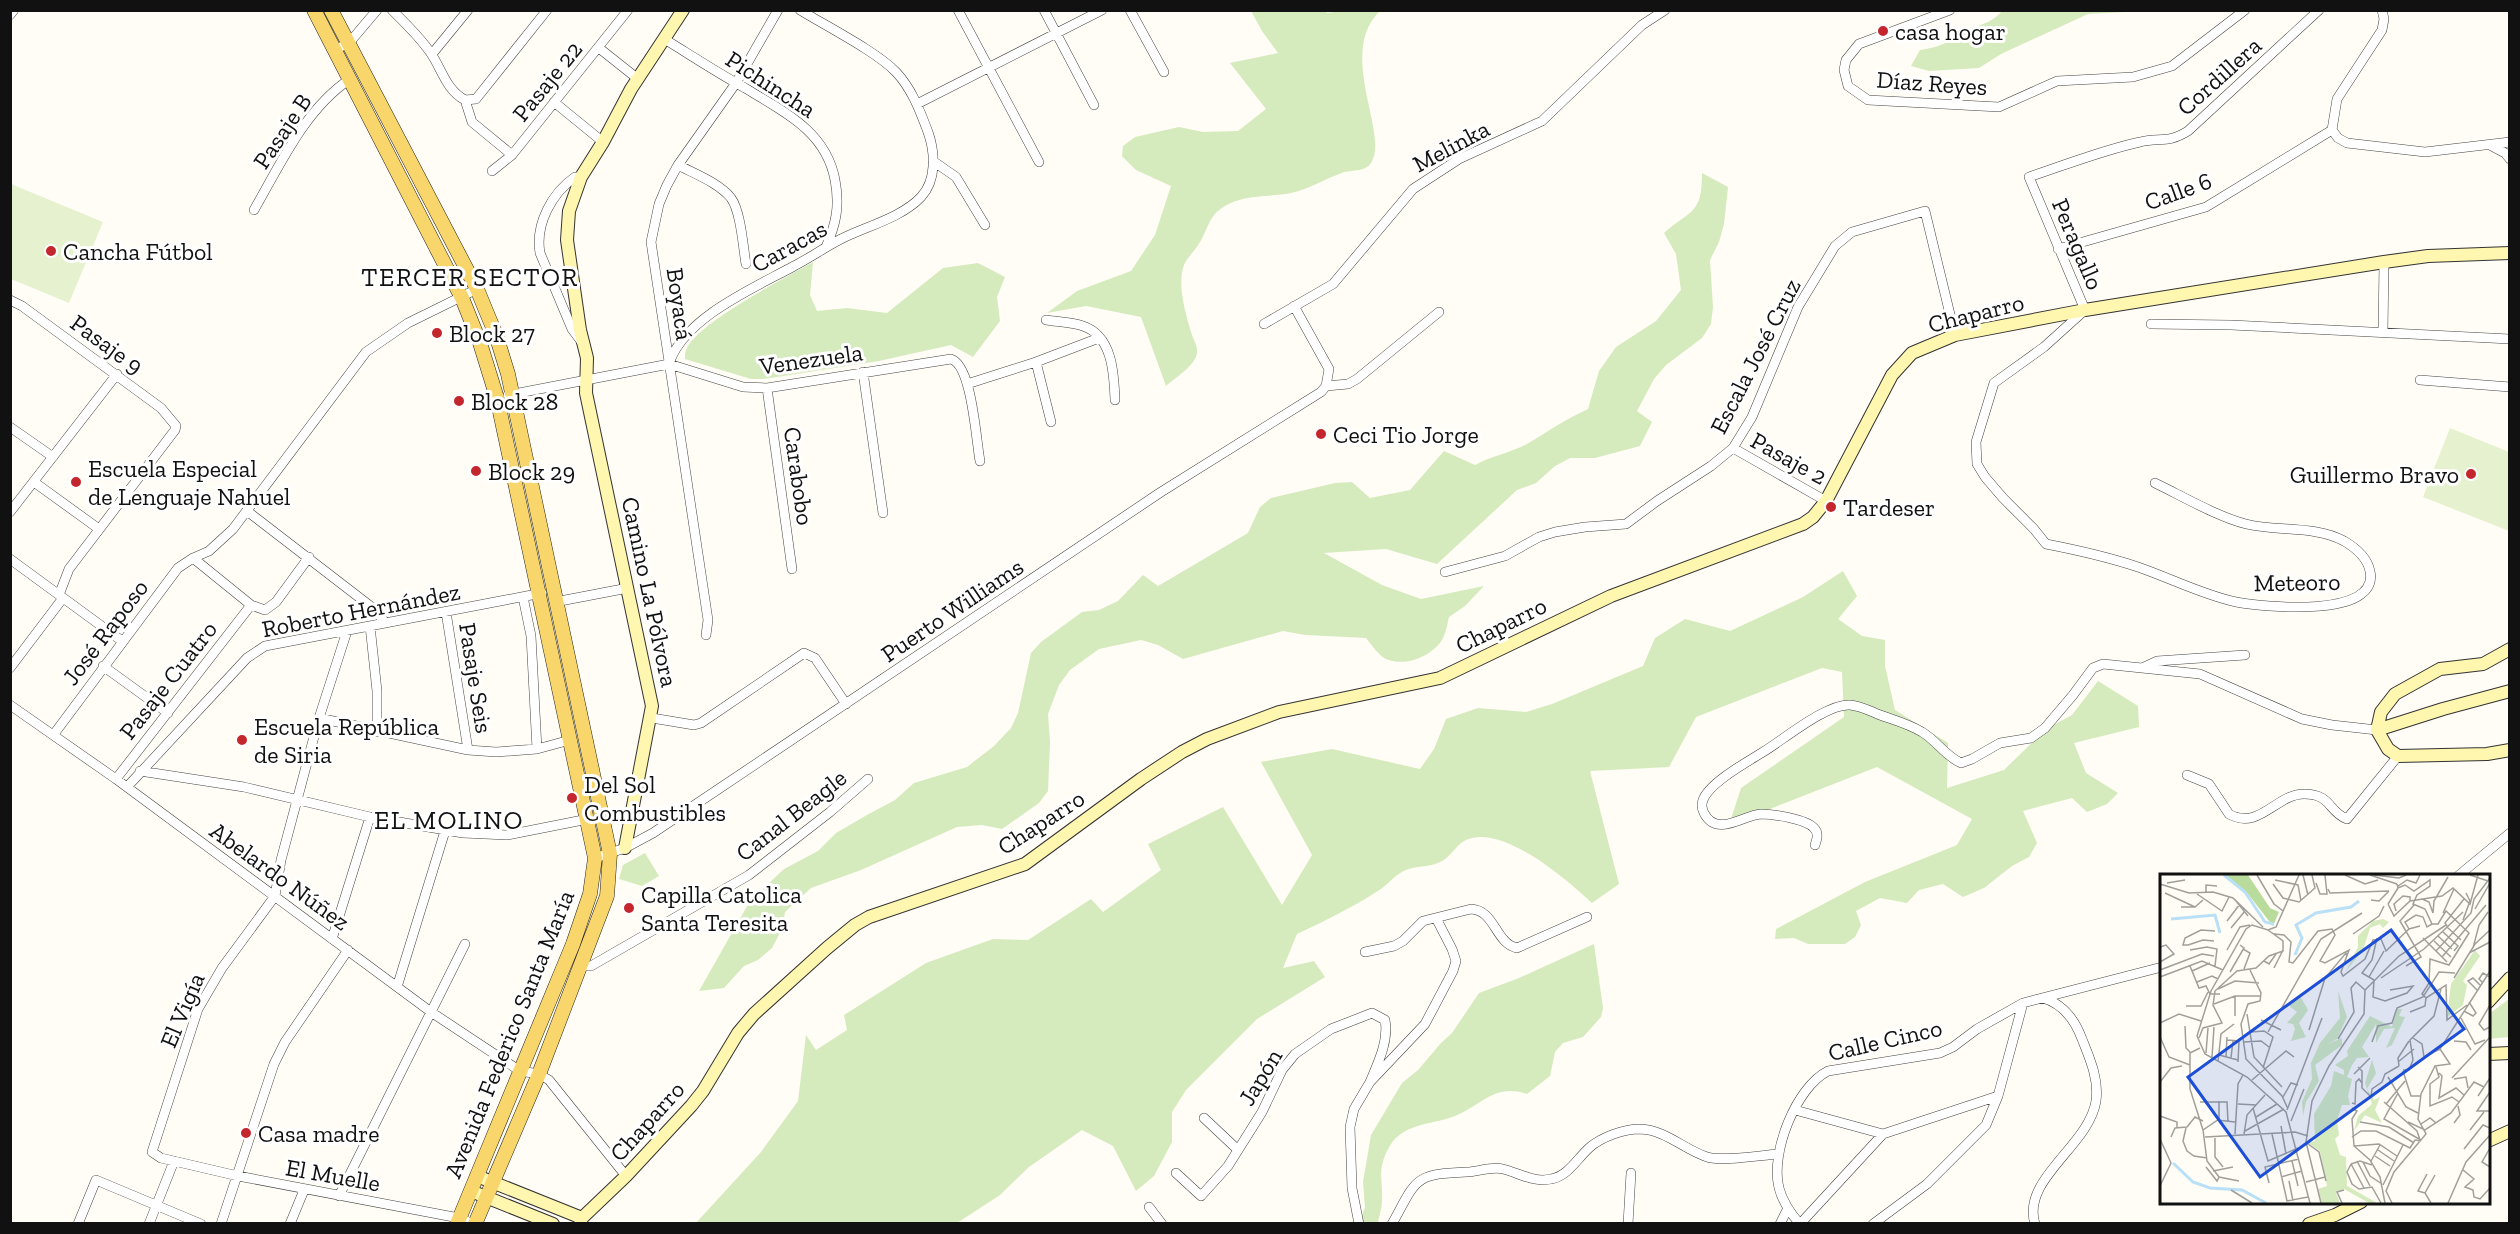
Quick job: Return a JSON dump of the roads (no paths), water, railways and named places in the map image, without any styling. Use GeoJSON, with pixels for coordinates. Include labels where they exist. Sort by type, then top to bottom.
{"type":"FeatureCollection","features":[{"type":"Feature","properties":{"kind":"main road","name":"Avenida Federico Santa María"},"geometry":{"type":"LineString","coordinates":[[314,10],[462,298],[480,343],[497,398],[595,858],[590,894],[492,1183],[474,1224]]}},
{"type":"Feature","properties":{"kind":"main road","name":"Avenida Federico Santa María"},"geometry":{"type":"LineString","coordinates":[[332,10],[477,290],[496,335],[512,395],[554,596],[587,736],[610,854],[607,896],[580,966],[477,1176],[458,1221]]}},
{"type":"Feature","properties":{"kind":"street"},"geometry":{"type":"LineString","coordinates":[[10,15],[14,10]]}},
{"type":"Feature","properties":{"kind":"street"},"geometry":{"type":"LineString","coordinates":[[334,50],[349,43],[377,10]]}},
{"type":"Feature","properties":{"kind":"street"},"geometry":{"type":"LineString","coordinates":[[392,10],[419,36],[432,54],[453,94],[465,100],[476,99],[547,10]]}},
{"type":"Feature","properties":{"kind":"street"},"geometry":{"type":"LineString","coordinates":[[432,54],[468,10]]}},
{"type":"Feature","properties":{"kind":"street","name":"Pasaje 22"},"geometry":{"type":"LineString","coordinates":[[492,171],[512,155],[628,10]]}},
{"type":"Feature","properties":{"kind":"street","name":"Camino La Pólvora"},"geometry":{"type":"LineString","coordinates":[[625,848],[652,718],[650,687],[586,393],[587,358],[567,240],[569,211],[581,177],[638,79],[666,40],[683,10]]}},
{"type":"Feature","properties":{"kind":"street","name":"Boyacá"},"geometry":{"type":"LineString","coordinates":[[706,635],[708,620],[651,242],[659,204],[678,165],[736,83],[778,10]]}},
{"type":"Feature","properties":{"kind":"street"},"geometry":{"type":"LineString","coordinates":[[800,10],[894,70],[917,104],[932,142],[933,166],[956,177],[984,225]]}},
{"type":"Feature","properties":{"kind":"street"},"geometry":{"type":"LineString","coordinates":[[958,10],[1039,162]]}},
{"type":"Feature","properties":{"kind":"street"},"geometry":{"type":"LineString","coordinates":[[1044,10],[1094,105]]}},
{"type":"Feature","properties":{"kind":"street"},"geometry":{"type":"LineString","coordinates":[[917,104],[1101,10]]}},
{"type":"Feature","properties":{"kind":"street"},"geometry":{"type":"LineString","coordinates":[[1131,10],[1164,72]]}},
{"type":"Feature","properties":{"kind":"street","name":"Melinka"},"geometry":{"type":"LineString","coordinates":[[1264,324],[1333,284],[1413,189],[1460,159],[1542,121],[1642,25],[1665,10]]}},
{"type":"Feature","properties":{"kind":"street","name":"Díaz Reyes"},"geometry":{"type":"LineString","coordinates":[[1950,10],[1859,44],[1846,60],[1844,70],[1848,86],[1868,100],[1999,107],[2057,81],[2133,77],[2172,66],[2245,10]]}},
{"type":"Feature","properties":{"kind":"street","name":"Cordillera"},"geometry":{"type":"LineString","coordinates":[[2029,177],[2142,141],[2168,140],[2178,137],[2188,131],[2319,10]]}},
{"type":"Feature","properties":{"kind":"street"},"geometry":{"type":"LineString","coordinates":[[2382,10],[2384,19],[2382,30],[2337,99],[2332,130],[2338,138],[2347,143],[2425,152],[2510,142]]}},
{"type":"Feature","properties":{"kind":"street","name":"Pichincha"},"geometry":{"type":"LineString","coordinates":[[666,40],[794,117],[811,131],[829,157],[836,183],[838,215],[826,247]]}},
{"type":"Feature","properties":{"kind":"street"},"geometry":{"type":"LineString","coordinates":[[599,48],[638,79]]}},
{"type":"Feature","properties":{"kind":"street","name":"Pasaje B"},"geometry":{"type":"LineString","coordinates":[[254,210],[289,150],[312,117],[339,86],[350,79]]}},
{"type":"Feature","properties":{"kind":"street"},"geometry":{"type":"LineString","coordinates":[[465,100],[472,122],[512,155]]}},
{"type":"Feature","properties":{"kind":"street"},"geometry":{"type":"LineString","coordinates":[[554,102],[603,142]]}},
{"type":"Feature","properties":{"kind":"street","name":"Calle 6"},"geometry":{"type":"LineString","coordinates":[[2058,249],[2206,207],[2332,130]]}},
{"type":"Feature","properties":{"kind":"street"},"geometry":{"type":"LineString","coordinates":[[2489,144],[2505,153],[2510,159]]}},
{"type":"Feature","properties":{"kind":"street"},"geometry":{"type":"LineString","coordinates":[[678,165],[730,197],[736,211],[746,264]]}},
{"type":"Feature","properties":{"kind":"street","name":"Caracas"},"geometry":{"type":"LineString","coordinates":[[669,364],[678,344],[713,312],[826,247],[912,205],[923,195],[933,166]]}},
{"type":"Feature","properties":{"kind":"street","name":"Camino La Pólvora"},"geometry":{"type":"LineString","coordinates":[[581,177],[575,177],[569,181],[551,202],[541,225],[538,242],[540,253],[572,329],[584,345]]}},
{"type":"Feature","properties":{"kind":"street","name":"Peragallo"},"geometry":{"type":"LineString","coordinates":[[2029,177],[2085,310],[2044,346],[1994,383],[1976,442],[1977,464],[2003,498],[2046,544]]}},
{"type":"Feature","properties":{"kind":"street","name":"Escala José Cruz"},"geometry":{"type":"LineString","coordinates":[[1445,572],[1505,556],[1539,537],[1555,532],[1626,524],[1711,466],[1733,448],[1752,417],[1798,307],[1835,246],[1852,232],[1925,211],[1954,335]]}},
{"type":"Feature","properties":{"kind":"street","name":"Chaparro"},"geometry":{"type":"LineString","coordinates":[[581,1221],[697,1099],[738,1033],[754,1014],[855,925],[869,917],[1025,864],[1141,779],[1182,752],[1207,739],[1279,712],[1440,678],[1611,596],[1803,524],[1813,517],[1826,501],[1892,375],[1912,353],[1954,335],[2085,310],[2428,256],[2510,253]]}},
{"type":"Feature","properties":{"kind":"street"},"geometry":{"type":"LineString","coordinates":[[2383,332],[2384,262]]}},
{"type":"Feature","properties":{"kind":"street","name":"José Raposo"},"geometry":{"type":"LineString","coordinates":[[54,734],[178,568],[221,542],[247,511],[366,352],[378,341],[408,323],[477,290]]}},
{"type":"Feature","properties":{"kind":"street","name":"Pasaje 9"},"geometry":{"type":"LineString","coordinates":[[10,300],[22,306],[117,374],[161,408],[176,426],[99,529]]}},
{"type":"Feature","properties":{"kind":"street"},"geometry":{"type":"LineString","coordinates":[[1294,306],[1329,369],[1326,386],[1339,386],[1357,379],[1439,312]]}},
{"type":"Feature","properties":{"kind":"street"},"geometry":{"type":"LineString","coordinates":[[1046,320],[1082,326],[1099,338],[1114,369],[1115,400]]}},
{"type":"Feature","properties":{"kind":"street"},"geometry":{"type":"LineString","coordinates":[[2151,324],[2231,324],[2510,339]]}},
{"type":"Feature","properties":{"kind":"street"},"geometry":{"type":"LineString","coordinates":[[980,461],[967,384],[1036,362],[1099,338]]}},
{"type":"Feature","properties":{"kind":"street","name":"Venezuela"},"geometry":{"type":"LineString","coordinates":[[497,398],[669,364],[743,387],[767,388],[946,359],[956,361],[963,370],[967,384]]}},
{"type":"Feature","properties":{"kind":"street"},"geometry":{"type":"LineString","coordinates":[[1036,362],[1051,422]]}},
{"type":"Feature","properties":{"kind":"street"},"geometry":{"type":"LineString","coordinates":[[863,372],[883,513]]}},
{"type":"Feature","properties":{"kind":"street"},"geometry":{"type":"LineString","coordinates":[[10,512],[117,374]]}},
{"type":"Feature","properties":{"kind":"street"},"geometry":{"type":"LineString","coordinates":[[2420,380],[2510,387]]}},
{"type":"Feature","properties":{"kind":"street","name":"Puerto Williams"},"geometry":{"type":"LineString","coordinates":[[595,858],[625,848],[653,833],[1161,492],[1321,392],[1326,386]]}},
{"type":"Feature","properties":{"kind":"street","name":"Carabobo"},"geometry":{"type":"LineString","coordinates":[[767,388],[792,569]]}},
{"type":"Feature","properties":{"kind":"street"},"geometry":{"type":"LineString","coordinates":[[10,427],[53,457]]}},
{"type":"Feature","properties":{"kind":"street","name":"Pasaje 2"},"geometry":{"type":"LineString","coordinates":[[1733,448],[1826,501]]}},
{"type":"Feature","properties":{"kind":"street"},"geometry":{"type":"LineString","coordinates":[[10,668],[61,597],[69,568],[99,529],[34,482]]}},
{"type":"Feature","properties":{"kind":"street","name":"Meteoro"},"geometry":{"type":"LineString","coordinates":[[2046,544],[2084,551],[2235,602],[2277,607],[2334,605],[2354,601],[2364,594],[2370,583],[2370,572],[2364,557],[2341,540],[2291,527],[2246,524],[2155,483]]}},
{"type":"Feature","properties":{"kind":"street"},"geometry":{"type":"LineString","coordinates":[[247,511],[377,611],[386,623]]}},
{"type":"Feature","properties":{"kind":"street","name":"Pasaje Cuatro"},"geometry":{"type":"LineString","coordinates":[[116,779],[255,607],[269,608],[276,602],[309,557]]}},
{"type":"Feature","properties":{"kind":"street"},"geometry":{"type":"LineString","coordinates":[[193,558],[255,607]]}},
{"type":"Feature","properties":{"kind":"street"},"geometry":{"type":"LineString","coordinates":[[10,559],[122,641]]}},
{"type":"Feature","properties":{"kind":"street","name":"Roberto Hernández"},"geometry":{"type":"LineString","coordinates":[[127,788],[140,771],[256,651],[275,644],[539,593],[554,596],[628,588]]}},
{"type":"Feature","properties":{"kind":"street"},"geometry":{"type":"LineString","coordinates":[[523,597],[531,636],[537,749]]}},
{"type":"Feature","properties":{"kind":"street","name":"Pasaje Seis"},"geometry":{"type":"LineString","coordinates":[[446,612],[468,750]]}},
{"type":"Feature","properties":{"kind":"street"},"geometry":{"type":"LineString","coordinates":[[370,626],[377,691],[377,732]]}},
{"type":"Feature","properties":{"kind":"street"},"geometry":{"type":"LineString","coordinates":[[275,896],[281,860],[319,718],[347,631]]}},
{"type":"Feature","properties":{"kind":"street"},"geometry":{"type":"LineString","coordinates":[[2510,649],[2483,664],[2440,669],[2395,694],[2381,712],[2377,730],[2388,749],[2398,756],[2487,754],[2510,750]]}},
{"type":"Feature","properties":{"kind":"street"},"geometry":{"type":"LineString","coordinates":[[652,718],[694,725],[701,723],[804,653],[815,658],[846,704]]}},
{"type":"Feature","properties":{"kind":"street"},"geometry":{"type":"LineString","coordinates":[[2143,667],[2157,661],[2245,655]]}},
{"type":"Feature","properties":{"kind":"street"},"geometry":{"type":"LineString","coordinates":[[1815,845],[1817,836],[1814,828],[1806,823],[1761,814],[1737,823],[1720,825],[1707,818],[1702,809],[1702,800],[1717,784],[1738,768],[1835,708],[1847,704],[1909,725],[1925,734],[1952,759],[1961,763],[2000,743],[2031,738],[2045,728],[2093,668],[2103,664],[2200,674],[2301,719],[2377,730],[2510,691]]}},
{"type":"Feature","properties":{"kind":"street"},"geometry":{"type":"LineString","coordinates":[[103,666],[168,714]]}},
{"type":"Feature","properties":{"kind":"street","name":"Abelardo Núñez"},"geometry":{"type":"LineString","coordinates":[[10,705],[116,779],[431,1012],[529,1072],[549,1080],[626,1176]]}},
{"type":"Feature","properties":{"kind":"street"},"geometry":{"type":"LineString","coordinates":[[319,718],[468,750],[496,752],[537,749],[570,740]]}},
{"type":"Feature","properties":{"kind":"street"},"geometry":{"type":"LineString","coordinates":[[2187,775],[2209,784],[2229,814],[2233,816],[2255,817],[2287,798],[2305,794],[2318,796],[2328,801],[2338,814],[2347,819],[2398,756]]}},
{"type":"Feature","properties":{"kind":"street"},"geometry":{"type":"LineString","coordinates":[[140,771],[244,787],[370,817],[445,831],[507,835],[588,819]]}},
{"type":"Feature","properties":{"kind":"street","name":"Canal Beagle"},"geometry":{"type":"LineString","coordinates":[[580,966],[593,964],[748,875],[831,812],[868,779]]}},
{"type":"Feature","properties":{"kind":"street"},"geometry":{"type":"LineString","coordinates":[[332,939],[370,817]]}},
{"type":"Feature","properties":{"kind":"street"},"geometry":{"type":"LineString","coordinates":[[397,987],[445,831]]}},
{"type":"Feature","properties":{"kind":"street"},"geometry":{"type":"LineString","coordinates":[[2460,874],[2510,833]]}},
{"type":"Feature","properties":{"kind":"street","name":"El Vigía"},"geometry":{"type":"LineString","coordinates":[[152,1152],[198,1009],[207,990],[275,896]]}},
{"type":"Feature","properties":{"kind":"street"},"geometry":{"type":"LineString","coordinates":[[1365,952],[1394,946],[1403,941],[1423,921],[1471,909],[1479,909],[1486,914],[1508,946],[1517,948],[1587,917]]}},
{"type":"Feature","properties":{"kind":"street"},"geometry":{"type":"LineString","coordinates":[[1359,1224],[1352,1188],[1350,1127],[1354,1109],[1370,1082],[1425,1024],[1453,971],[1456,961],[1436,918]]}},
{"type":"Feature","properties":{"kind":"street"},"geometry":{"type":"LineString","coordinates":[[339,1196],[465,944]]}},
{"type":"Feature","properties":{"kind":"street"},"geometry":{"type":"LineString","coordinates":[[221,1224],[274,1065],[285,1042],[348,951]]}},
{"type":"Feature","properties":{"kind":"street","name":"Calle Cinco"},"geometry":{"type":"LineString","coordinates":[[1788,1210],[1779,1188],[1779,1154],[1785,1132],[1795,1110],[1818,1076],[1828,1071],[1940,1053],[1953,1047],[1989,1021],[2023,1003],[2041,997],[2066,994],[2076,987],[2160,967]]}},
{"type":"Feature","properties":{"kind":"street"},"geometry":{"type":"LineString","coordinates":[[2490,1000],[2510,978]]}},
{"type":"Feature","properties":{"kind":"street"},"geometry":{"type":"LineString","coordinates":[[2035,1224],[2032,1213],[2037,1190],[2085,1130],[2096,1103],[2097,1090],[2095,1074],[2079,1030],[2062,1007],[2041,997]]}},
{"type":"Feature","properties":{"kind":"street"},"geometry":{"type":"LineString","coordinates":[[1873,1224],[1927,1184],[1986,1125],[1998,1096],[2023,1003]]}},
{"type":"Feature","properties":{"kind":"street","name":"Japón"},"geometry":{"type":"LineString","coordinates":[[1176,1173],[1201,1196],[1228,1166],[1262,1112],[1282,1070],[1295,1054],[1331,1029],[1372,1013],[1385,1020],[1386,1027],[1383,1051],[1370,1082]]}},
{"type":"Feature","properties":{"kind":"street"},"geometry":{"type":"LineString","coordinates":[[2490,1054],[2510,1053]]}},
{"type":"Feature","properties":{"kind":"street"},"geometry":{"type":"LineString","coordinates":[[1780,1224],[1788,1210],[1800,1224],[1883,1134],[1998,1096]]}},
{"type":"Feature","properties":{"kind":"street"},"geometry":{"type":"LineString","coordinates":[[1795,1110],[1883,1134]]}},
{"type":"Feature","properties":{"kind":"street"},"geometry":{"type":"LineString","coordinates":[[1204,1118],[1238,1150]]}},
{"type":"Feature","properties":{"kind":"street"},"geometry":{"type":"LineString","coordinates":[[1392,1224],[1410,1190],[1426,1176],[1450,1171],[1466,1172],[1497,1168],[1527,1178],[1552,1179],[1571,1168],[1598,1142],[1623,1132],[1639,1129],[1667,1136],[1695,1152],[1714,1159],[1779,1154]]}},
{"type":"Feature","properties":{"kind":"street"},"geometry":{"type":"LineString","coordinates":[[2490,1140],[2510,1131]]}},
{"type":"Feature","properties":{"kind":"street","name":"El Muelle"},"geometry":{"type":"LineString","coordinates":[[152,1152],[161,1158],[238,1176],[474,1224]]}},
{"type":"Feature","properties":{"kind":"street"},"geometry":{"type":"LineString","coordinates":[[149,1224],[174,1161]]}},
{"type":"Feature","properties":{"kind":"street"},"geometry":{"type":"LineString","coordinates":[[1628,1224],[1631,1173]]}},
{"type":"Feature","properties":{"kind":"street"},"geometry":{"type":"LineString","coordinates":[[477,1176],[581,1221]]}},
{"type":"Feature","properties":{"kind":"street"},"geometry":{"type":"LineString","coordinates":[[78,1224],[96,1180],[201,1224]]}},
{"type":"Feature","properties":{"kind":"street"},"geometry":{"type":"LineString","coordinates":[[290,1224],[304,1190]]}},
{"type":"Feature","properties":{"kind":"street"},"geometry":{"type":"LineString","coordinates":[[471,1191],[553,1224]]}},
{"type":"Feature","properties":{"kind":"street"},"geometry":{"type":"LineString","coordinates":[[2309,1224],[2359,1204]]}},
{"type":"Feature","properties":{"kind":"street"},"geometry":{"type":"LineString","coordinates":[[1149,1207],[1162,1224]]}},
{"type":"Feature","properties":{"kind":"place","name":"casa hogar"},"geometry":{"type":"Point","coordinates":[1883,31]}},
{"type":"Feature","properties":{"kind":"place","name":"Cancha Fútbol"},"geometry":{"type":"Point","coordinates":[51,251]}},
{"type":"Feature","properties":{"kind":"place","name":"Block 27"},"geometry":{"type":"Point","coordinates":[437,333]}},
{"type":"Feature","properties":{"kind":"place","name":"Block 28"},"geometry":{"type":"Point","coordinates":[459,401]}},
{"type":"Feature","properties":{"kind":"place","name":"Ceci Tio Jorge"},"geometry":{"type":"Point","coordinates":[1321,434]}},
{"type":"Feature","properties":{"kind":"place","name":"Block 29"},"geometry":{"type":"Point","coordinates":[476,471]}},
{"type":"Feature","properties":{"kind":"place","name":"Guillermo Bravo"},"geometry":{"type":"Point","coordinates":[2471,474]}},
{"type":"Feature","properties":{"kind":"place","name":"Escuela Especial de Lenguaje Nahuel"},"geometry":{"type":"Point","coordinates":[76,482]}},
{"type":"Feature","properties":{"kind":"place","name":"Tardeser"},"geometry":{"type":"Point","coordinates":[1831,507]}},
{"type":"Feature","properties":{"kind":"place","name":"Escuela República de Siria"},"geometry":{"type":"Point","coordinates":[242,740]}},
{"type":"Feature","properties":{"kind":"place","name":"Del Sol Combustibles"},"geometry":{"type":"Point","coordinates":[572,798]}},
{"type":"Feature","properties":{"kind":"place","name":"Capilla Catolica Santa Teresita"},"geometry":{"type":"Point","coordinates":[629,908]}},
{"type":"Feature","properties":{"kind":"place","name":"Casa madre"},"geometry":{"type":"Point","coordinates":[246,1133]}},
{"type":"Feature","properties":{"kind":"district","name":"TERCER SECTOR"},"geometry":{"type":"Point","coordinates":[470,277]}},
{"type":"Feature","properties":{"kind":"district","name":"EL MOLINO"},"geometry":{"type":"Point","coordinates":[449,820]}}]}
